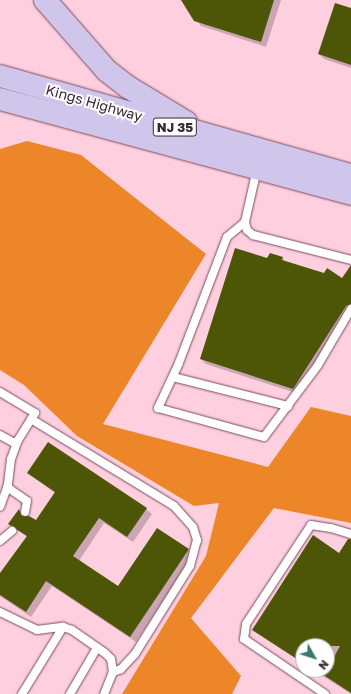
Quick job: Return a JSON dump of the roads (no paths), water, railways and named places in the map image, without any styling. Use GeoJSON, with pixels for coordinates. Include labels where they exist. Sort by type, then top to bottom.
{"type":"FeatureCollection","features":[{"type":"Feature","properties":{"kind":"main road"},"geometry":{"type":"LineString","coordinates":[[45,0],[90,54],[122,83],[212,138]]}},
{"type":"Feature","properties":{"kind":"main road","name":"Kings Highway"},"geometry":{"type":"LineString","coordinates":[[0,76],[212,138],[351,175]]}},
{"type":"Feature","properties":{"kind":"main road","name":"Kings Highway"},"geometry":{"type":"LineString","coordinates":[[0,99],[351,194]]}},
{"type":"Feature","properties":{"kind":"lane"},"geometry":{"type":"LineString","coordinates":[[257,169],[245,222],[247,230],[253,235],[351,260]]}},
{"type":"Feature","properties":{"kind":"lane"},"geometry":{"type":"LineString","coordinates":[[245,222],[227,237],[173,376],[158,408],[264,437],[318,365],[351,310]]}},
{"type":"Feature","properties":{"kind":"lane"},"geometry":{"type":"LineString","coordinates":[[173,376],[288,406]]}},
{"type":"Feature","properties":{"kind":"lane"},"geometry":{"type":"LineString","coordinates":[[0,392],[35,413],[16,444],[10,459],[8,487],[0,507]]}},
{"type":"Feature","properties":{"kind":"lane"},"geometry":{"type":"LineString","coordinates":[[30,419],[174,506],[193,527],[197,540],[190,566],[135,654],[121,668],[113,672]]}},
{"type":"Feature","properties":{"kind":"lane"},"geometry":{"type":"LineString","coordinates":[[0,435],[16,444]]}},
{"type":"Feature","properties":{"kind":"lane"},"geometry":{"type":"LineString","coordinates":[[8,487],[27,501],[25,512]]}},
{"type":"Feature","properties":{"kind":"lane"},"geometry":{"type":"LineString","coordinates":[[325,694],[244,639],[246,624],[311,525],[351,534]]}},
{"type":"Feature","properties":{"kind":"lane"},"geometry":{"type":"LineString","coordinates":[[0,540],[12,531]]}},
{"type":"Feature","properties":{"kind":"lane"},"geometry":{"type":"LineString","coordinates":[[0,612],[37,630],[63,627],[72,630],[97,648],[111,660],[113,672],[104,694]]}},
{"type":"Feature","properties":{"kind":"lane"},"geometry":{"type":"LineString","coordinates":[[22,694],[63,627]]}},
{"type":"Feature","properties":{"kind":"lane"},"geometry":{"type":"LineString","coordinates":[[70,694],[97,648]]}}]}
